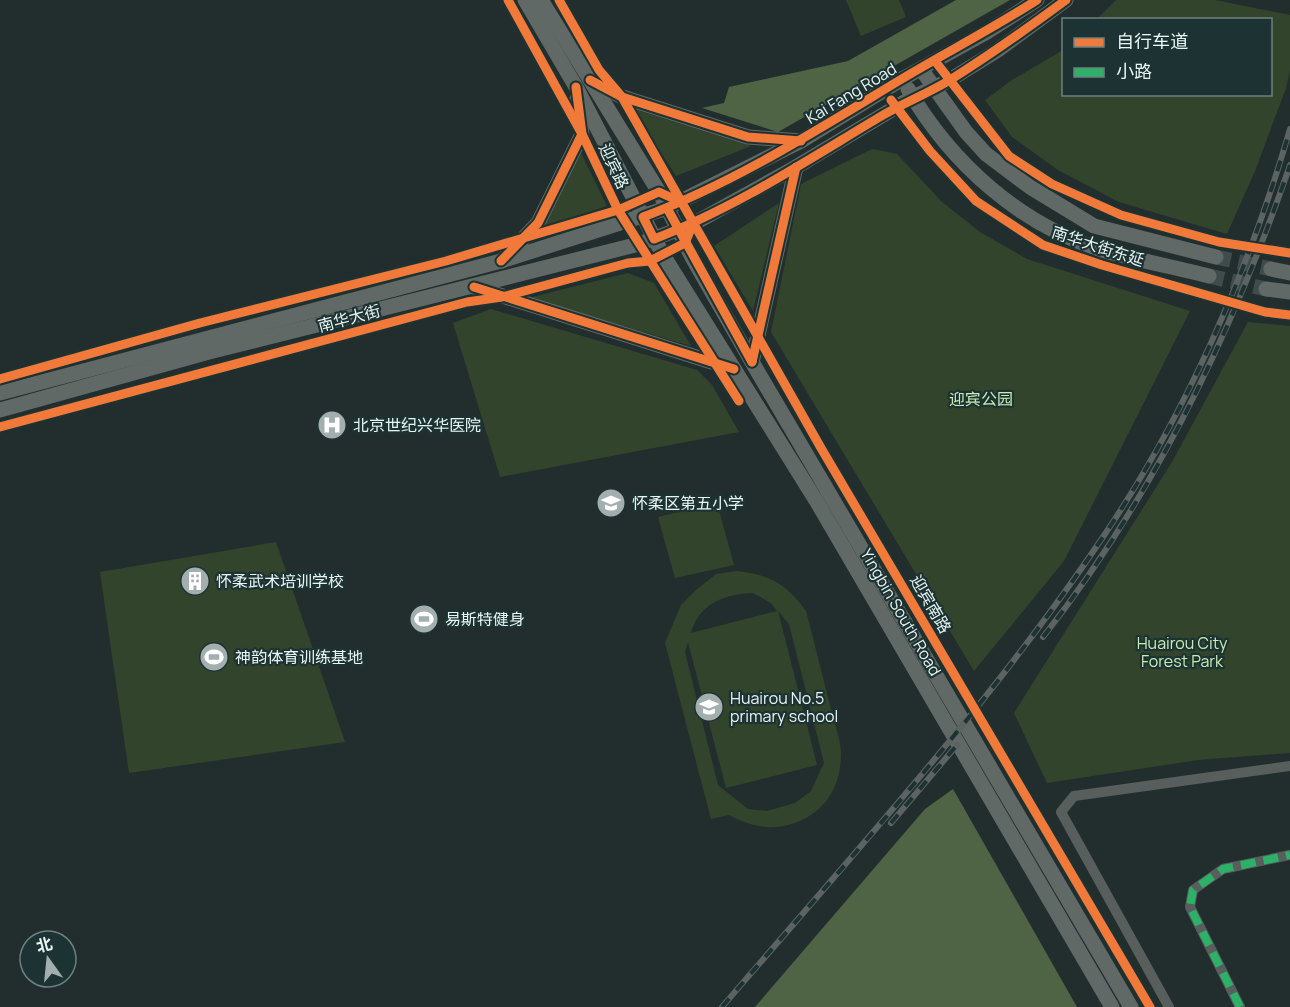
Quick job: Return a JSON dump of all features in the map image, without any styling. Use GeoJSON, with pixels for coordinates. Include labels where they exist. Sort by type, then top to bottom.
{"type":"FeatureCollection","features":[{"type":"Feature","properties":{"kind":"main road","name":"迎宾路"},"geometry":{"type":"LineString","coordinates":[[525,0],[576,87],[654,239]]}},
{"type":"Feature","properties":{"kind":"main road","name":"Yingbin South Road"},"geometry":{"type":"LineString","coordinates":[[541,0],[667,208],[752,362],[1131,1007]]}},
{"type":"Feature","properties":{"kind":"main road","name":"Kai Fang Road"},"geometry":{"type":"LineString","coordinates":[[643,217],[667,208],[801,141],[902,79],[987,32],[1037,0]]}},
{"type":"Feature","properties":{"kind":"main road"},"geometry":{"type":"LineString","coordinates":[[654,239],[693,224],[796,167],[913,97],[933,89],[998,50],[1066,0]]}},
{"type":"Feature","properties":{"kind":"main road","name":"南华大街东延"},"geometry":{"type":"LineString","coordinates":[[921,69],[933,89],[986,154],[1030,187],[1094,226],[1216,257]]}},
{"type":"Feature","properties":{"kind":"main road","name":"南华大街东延"},"geometry":{"type":"LineString","coordinates":[[902,79],[913,97],[985,185],[1038,223],[1101,249],[1209,276]]}},
{"type":"Feature","properties":{"kind":"main road"},"geometry":{"type":"LineString","coordinates":[[590,80],[622,97],[748,137],[801,141]]}},
{"type":"Feature","properties":{"kind":"main road"},"geometry":{"type":"LineString","coordinates":[[501,261],[538,222],[582,134],[576,87]]}},
{"type":"Feature","properties":{"kind":"main road"},"geometry":{"type":"LineString","coordinates":[[752,362],[796,167]]}},
{"type":"Feature","properties":{"kind":"main road","name":"南华大街"},"geometry":{"type":"LineString","coordinates":[[0,393],[501,261],[643,217]]}},
{"type":"Feature","properties":{"kind":"main road","name":"Yingbin South Road"},"geometry":{"type":"LineString","coordinates":[[654,239],[817,502],[1112,1007]]}},
{"type":"Feature","properties":{"kind":"main road","name":"南华大街"},"geometry":{"type":"LineString","coordinates":[[0,410],[209,352],[474,287],[654,239]]}},
{"type":"Feature","properties":{"kind":"main road"},"geometry":{"type":"LineString","coordinates":[[1271,269],[1290,273]]}},
{"type":"Feature","properties":{"kind":"main road"},"geometry":{"type":"LineString","coordinates":[[474,287],[734,369]]}},
{"type":"Feature","properties":{"kind":"main road"},"geometry":{"type":"LineString","coordinates":[[1266,289],[1290,292]]}},
{"type":"Feature","properties":{"kind":"street"},"geometry":{"type":"LineString","coordinates":[[1169,1007],[1061,812],[1074,796],[1290,766]]}},
{"type":"Feature","properties":{"kind":"street"},"geometry":{"type":"LineString","coordinates":[[1240,1007],[1190,907],[1193,890],[1223,869],[1290,855]]}},
{"type":"Feature","properties":{"kind":"green space"},"geometry":{"type":"Polygon","coordinates":[[[846,0],[899,0],[906,17],[861,36],[846,0]]]}},
{"type":"Feature","properties":{"kind":"green space"},"geometry":{"type":"Polygon","coordinates":[[[956,0],[1010,0],[778,132],[702,108],[724,103],[729,87],[848,61],[956,0]]]}},
{"type":"Feature","properties":{"kind":"green space"},"geometry":{"type":"Polygon","coordinates":[[[1116,0],[1215,0],[1290,15],[1290,71],[1286,88],[1255,171],[1227,234],[1119,202],[1058,170],[1012,137],[985,100],[1012,80],[1062,51],[1062,96],[1272,96],[1272,18],[1098,18],[1116,0]]]}},
{"type":"Feature","properties":{"kind":"green space"},"geometry":{"type":"Polygon","coordinates":[[[633,109],[751,146],[676,176],[633,109]]]}},
{"type":"Feature","properties":{"kind":"green space"},"geometry":{"type":"Polygon","coordinates":[[[579,149],[607,206],[537,230],[579,149]]]}},
{"type":"Feature","properties":{"kind":"green space","name":"迎宾公园"},"geometry":{"type":"Polygon","coordinates":[[[872,149],[897,154],[942,202],[980,232],[1027,259],[1190,311],[1064,561],[974,671],[771,332],[801,184],[872,149]]]}},
{"type":"Feature","properties":{"kind":"green space"},"geometry":{"type":"Polygon","coordinates":[[[779,203],[753,311],[714,246],[779,203]]]}},
{"type":"Feature","properties":{"kind":"green space"},"geometry":{"type":"Polygon","coordinates":[[[628,273],[654,283],[691,346],[528,298],[628,273]]]}},
{"type":"Feature","properties":{"kind":"green space"},"geometry":{"type":"Polygon","coordinates":[[[491,309],[697,370],[712,385],[739,432],[500,477],[453,323],[491,309]]]}},
{"type":"Feature","properties":{"kind":"green space","name":"Huairou City Forest Park"},"geometry":{"type":"Polygon","coordinates":[[[1248,322],[1290,326],[1290,753],[1198,760],[1047,783],[1014,713],[1172,462],[1248,322]]]}},
{"type":"Feature","properties":{"kind":"green space"},"geometry":{"type":"Polygon","coordinates":[[[717,503],[734,565],[675,578],[658,517],[717,503]]]}},
{"type":"Feature","properties":{"kind":"green space","name":"神韵体育训练基地"},"geometry":{"type":"Polygon","coordinates":[[[276,542],[345,742],[129,773],[100,572],[276,542]]]}},
{"type":"Feature","properties":{"kind":"green space"},"geometry":{"type":"Polygon","coordinates":[[[737,571],[768,578],[784,587],[806,611],[839,738],[840,764],[836,784],[826,801],[811,815],[792,824],[765,827],[747,823],[729,815],[711,819],[665,643],[681,605],[716,574],[737,571]],[[753,593],[733,595],[714,602],[700,614],[691,633],[777,611],[771,603],[753,593]],[[778,611],[817,765],[726,788],[688,642],[685,652],[718,785],[748,809],[767,811],[795,803],[811,791],[824,763],[789,624],[778,611]]]}},
{"type":"Feature","properties":{"kind":"green space"},"geometry":{"type":"Polygon","coordinates":[[[953,789],[1077,1007],[755,1007],[925,809],[953,789]]]}},
{"type":"Feature","properties":{"kind":"tunnel"},"geometry":{"type":"LineString","coordinates":[[1216,257],[1271,269]]}},
{"type":"Feature","properties":{"kind":"tunnel"},"geometry":{"type":"LineString","coordinates":[[1209,276],[1266,289]]}},
{"type":"Feature","properties":{"kind":"railway"},"geometry":{"type":"LineString","coordinates":[[722,1007],[967,719],[1060,599],[1103,537],[1161,441],[1212,340],[1255,235],[1290,129]]}},
{"type":"Feature","properties":{"kind":"railway"},"geometry":{"type":"LineString","coordinates":[[1043,637],[1120,528],[1186,412],[1243,290],[1290,165]]}},
{"type":"Feature","properties":{"kind":"railway"},"geometry":{"type":"LineString","coordinates":[[891,823],[957,745]]}},
{"type":"Feature","properties":{"kind":"marked path"},"geometry":{"type":"LineString","coordinates":[[1240,1007],[1190,907],[1193,890],[1223,869],[1290,855]]}},
{"type":"Feature","properties":{"kind":"cycle path"},"geometry":{"type":"LineString","coordinates":[[508,0],[582,134],[618,210],[739,401]]}},
{"type":"Feature","properties":{"kind":"cycle path","name":"迎宾南路"},"geometry":{"type":"LineString","coordinates":[[559,0],[599,70],[622,97],[821,448],[1150,1007]]}},
{"type":"Feature","properties":{"kind":"cycle path"},"geometry":{"type":"LineString","coordinates":[[1037,0],[742,172],[643,217],[654,239],[741,199],[887,113],[941,85],[965,71],[1066,0]]}},
{"type":"Feature","properties":{"kind":"cycle path"},"geometry":{"type":"LineString","coordinates":[[935,61],[1009,156],[1052,184],[1121,215],[1219,242],[1290,253]]}},
{"type":"Feature","properties":{"kind":"cycle path"},"geometry":{"type":"LineString","coordinates":[[590,80],[622,97],[748,137],[801,141]]}},
{"type":"Feature","properties":{"kind":"cycle path"},"geometry":{"type":"LineString","coordinates":[[501,261],[538,223],[582,134],[576,87]]}},
{"type":"Feature","properties":{"kind":"cycle path"},"geometry":{"type":"LineString","coordinates":[[891,100],[930,151],[976,201],[1043,245],[1102,265],[1265,312],[1290,315]]}},
{"type":"Feature","properties":{"kind":"cycle path"},"geometry":{"type":"LineString","coordinates":[[752,362],[796,167]]}},
{"type":"Feature","properties":{"kind":"cycle path"},"geometry":{"type":"LineString","coordinates":[[0,379],[200,323],[446,261],[618,210],[659,192],[681,202]]}},
{"type":"Feature","properties":{"kind":"cycle path"},"geometry":{"type":"LineString","coordinates":[[667,208],[752,362]]}},
{"type":"Feature","properties":{"kind":"cycle path"},"geometry":{"type":"LineString","coordinates":[[0,427],[467,302],[502,297],[628,263],[650,261],[685,243],[693,224]]}},
{"type":"Feature","properties":{"kind":"cycle path"},"geometry":{"type":"LineString","coordinates":[[474,287],[734,369]]}},
{"type":"Feature","properties":{"kind":"place","name":"北京世纪兴华医院"},"geometry":{"type":"Point","coordinates":[332,425]}},
{"type":"Feature","properties":{"kind":"place","name":"怀柔区第五小学"},"geometry":{"type":"Point","coordinates":[611,503]}},
{"type":"Feature","properties":{"kind":"place","name":"怀柔武术培训学校"},"geometry":{"type":"Point","coordinates":[195,581]}},
{"type":"Feature","properties":{"kind":"place","name":"易斯特健身"},"geometry":{"type":"Point","coordinates":[424,619]}},
{"type":"Feature","properties":{"kind":"place","name":"神韵体育训练基地"},"geometry":{"type":"Point","coordinates":[214,657]}},
{"type":"Feature","properties":{"kind":"place","name":"Huairou No.5 primary school"},"geometry":{"type":"Point","coordinates":[709,707]}}]}
